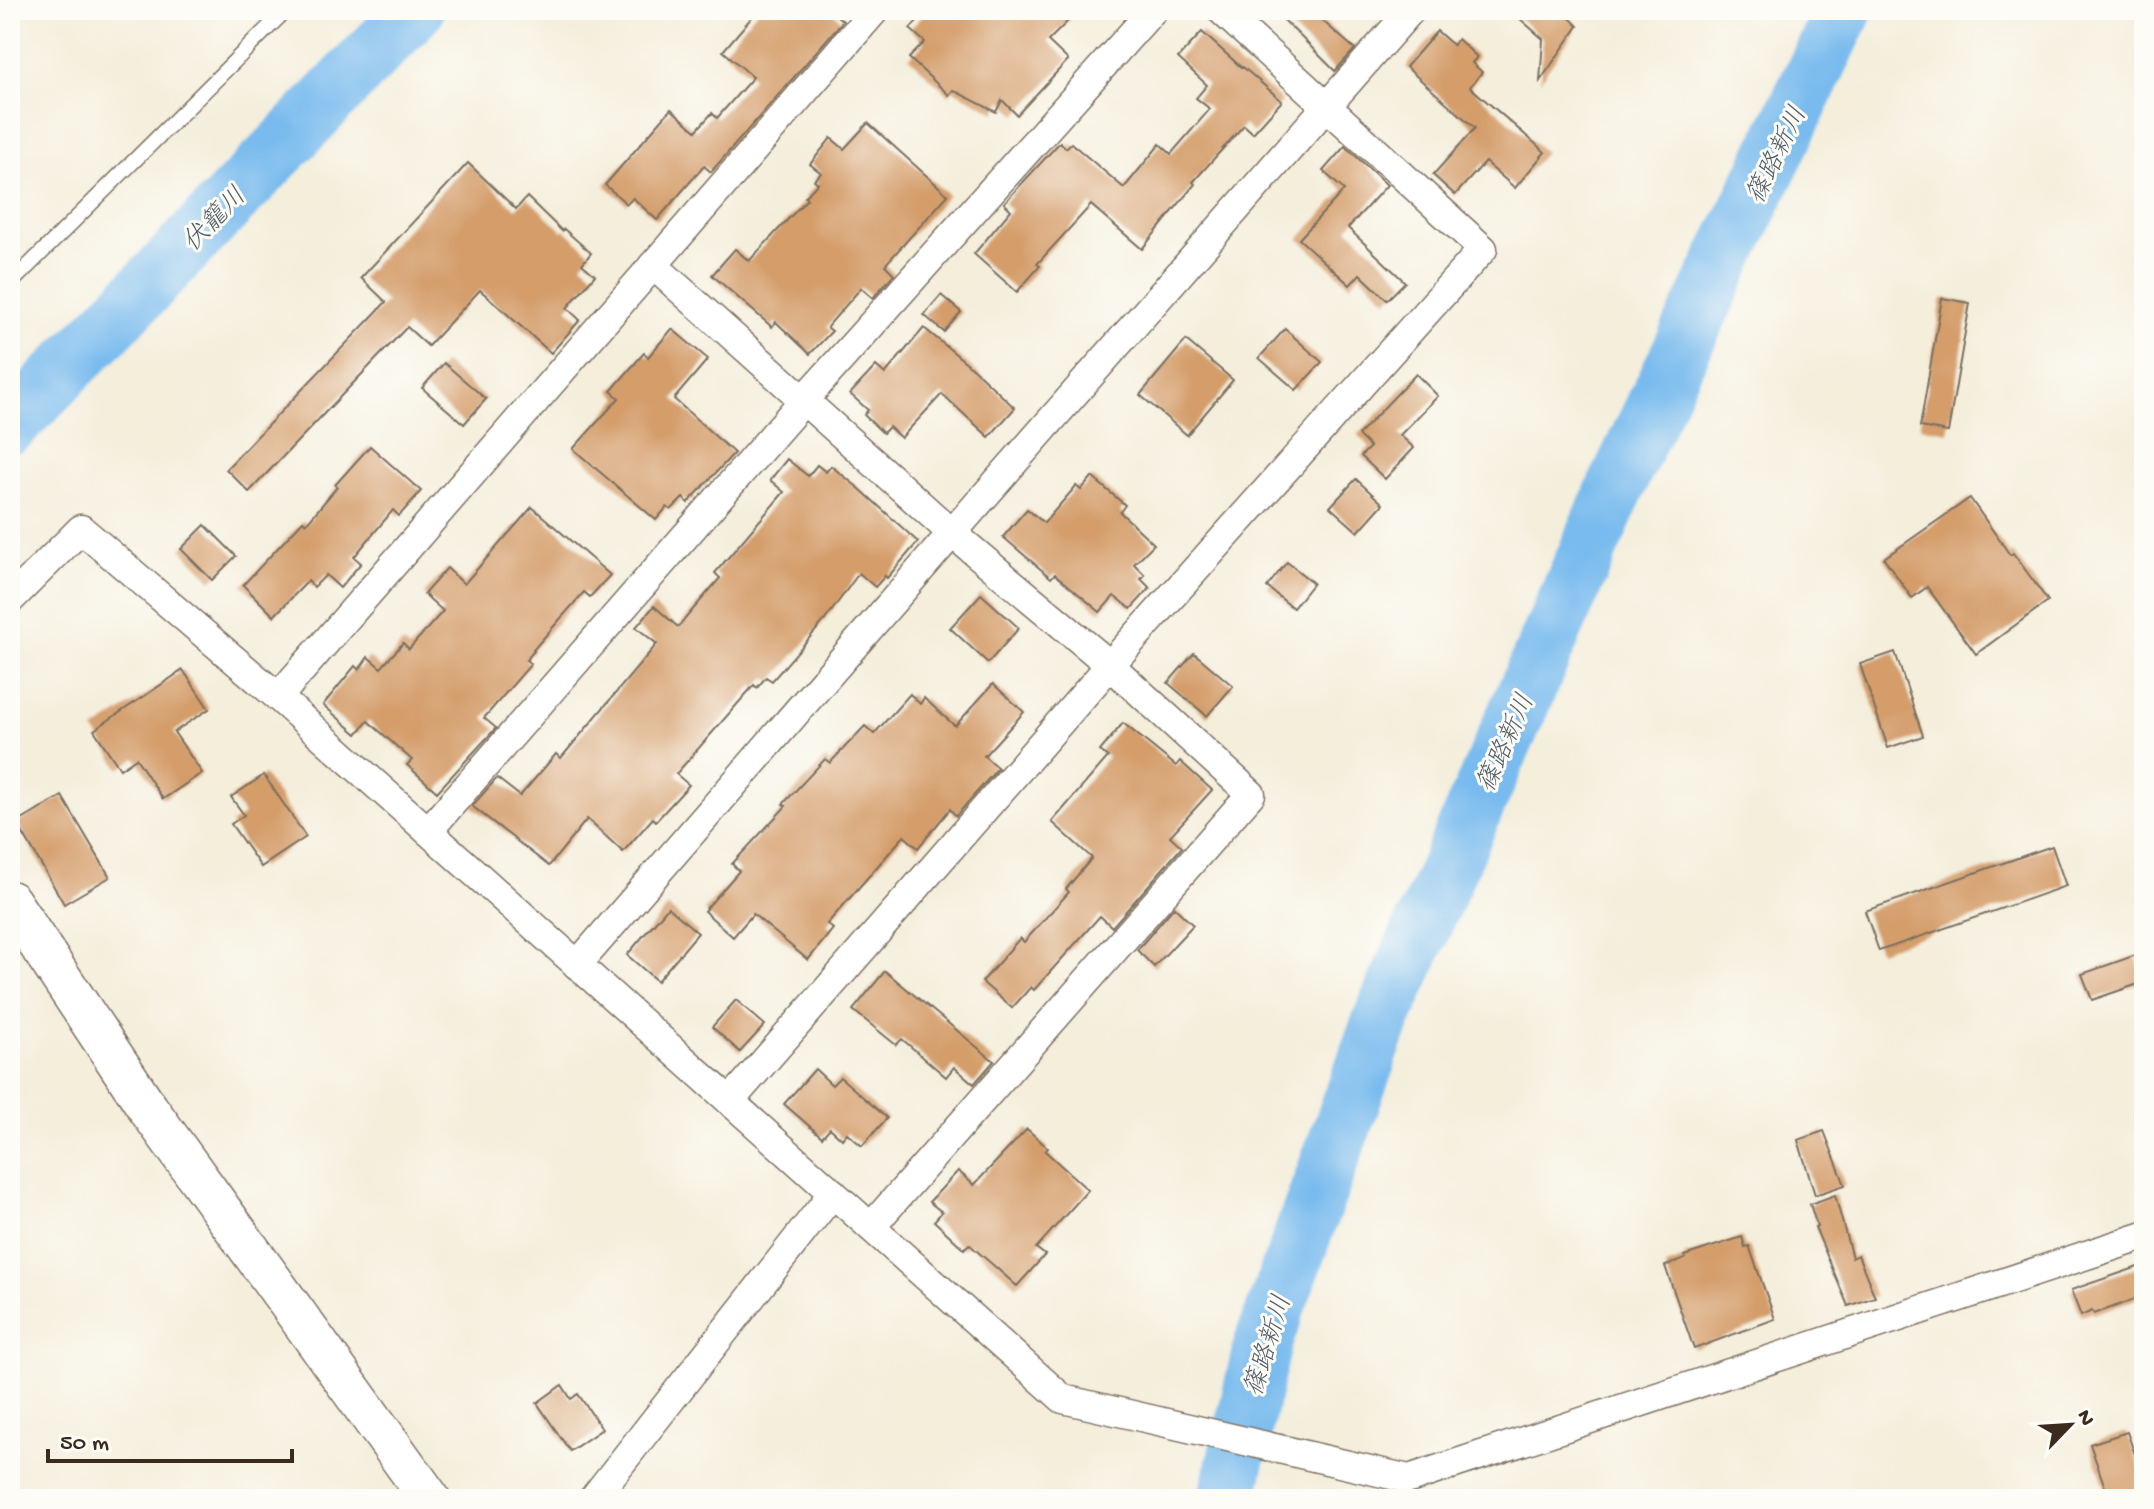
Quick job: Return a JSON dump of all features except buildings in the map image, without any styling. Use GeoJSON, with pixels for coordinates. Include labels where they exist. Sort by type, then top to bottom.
{"type":"FeatureCollection","features":[{"type":"Feature","properties":{"kind":"street"},"geometry":{"type":"LineString","coordinates":[[278,697],[875,10]]}},
{"type":"Feature","properties":{"kind":"street"},"geometry":{"type":"LineString","coordinates":[[428,831],[804,400],[1153,10]]}},
{"type":"Feature","properties":{"kind":"street"},"geometry":{"type":"LineString","coordinates":[[730,1101],[1110,665],[1483,249],[1221,10]]}},
{"type":"Feature","properties":{"kind":"street"},"geometry":{"type":"LineString","coordinates":[[577,965],[1411,10]]}},
{"type":"Feature","properties":{"kind":"street"},"geometry":{"type":"LineString","coordinates":[[653,265],[952,533],[1110,665],[1251,794],[871,1227]]}},
{"type":"Feature","properties":{"kind":"street"},"geometry":{"type":"LineString","coordinates":[[10,600],[81,529],[278,697],[1063,1399],[1364,1468],[1410,1489],[2144,1236]]}},
{"type":"Feature","properties":{"kind":"street"},"geometry":{"type":"LineString","coordinates":[[10,901],[149,1110],[430,1499]]}},
{"type":"Feature","properties":{"kind":"street"},"geometry":{"type":"LineString","coordinates":[[593,1499],[833,1193]]}},
{"type":"Feature","properties":{"kind":"lane"},"geometry":{"type":"LineString","coordinates":[[10,284],[286,10]]}},
{"type":"Feature","properties":{"kind":"waterway","name":"伏籠川"},"geometry":{"type":"LineString","coordinates":[[10,425],[415,10]]}},
{"type":"Feature","properties":{"kind":"waterway","name":"篠路新川"},"geometry":{"type":"LineString","coordinates":[[1227,1499],[1263,1343],[1381,1021],[1621,476],[1844,10]]}}]}
